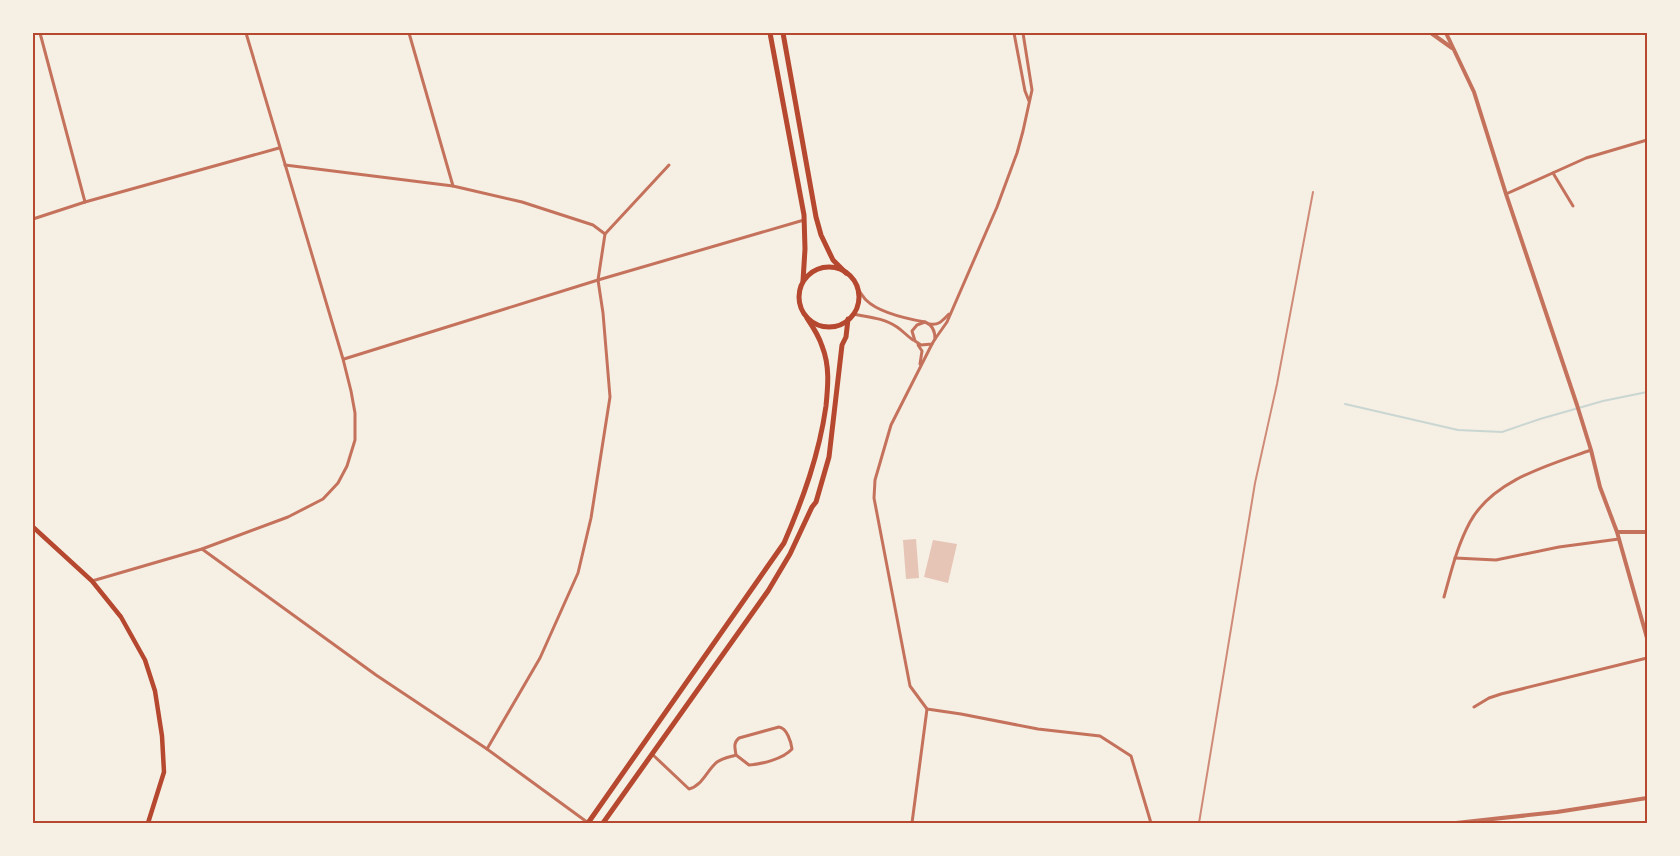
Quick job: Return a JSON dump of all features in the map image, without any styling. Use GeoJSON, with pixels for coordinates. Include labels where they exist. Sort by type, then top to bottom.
{"type":"FeatureCollection","features":[{"type":"Feature","properties":{"kind":"main road"},"geometry":{"type":"LineString","coordinates":[[770,33],[804,220],[806,249],[803,281]]}},
{"type":"Feature","properties":{"kind":"main road"},"geometry":{"type":"LineString","coordinates":[[783,33],[821,235],[833,260],[851,277],[857,288],[858,299],[853,314],[842,323],[827,326],[807,318]]}},
{"type":"Feature","properties":{"kind":"main road"},"geometry":{"type":"LineString","coordinates":[[588,823],[756,585],[787,537],[815,464],[823,428],[829,382],[823,348],[799,303],[799,291],[808,274],[823,267],[831,267],[846,273]]}},
{"type":"Feature","properties":{"kind":"main road"},"geometry":{"type":"LineString","coordinates":[[603,823],[768,591],[816,502],[829,457],[842,345],[846,337],[848,319]]}},
{"type":"Feature","properties":{"kind":"main road"},"geometry":{"type":"LineString","coordinates":[[33,527],[92,581],[121,617],[146,660],[155,691],[162,736],[164,772],[147,823]]}},
{"type":"Feature","properties":{"kind":"street"},"geometry":{"type":"LineString","coordinates":[[40,33],[86,202]]}},
{"type":"Feature","properties":{"kind":"street"},"geometry":{"type":"LineString","coordinates":[[92,581],[202,549],[288,517],[323,499],[338,483],[347,466],[355,440],[355,413],[343,359],[246,33]]}},
{"type":"Feature","properties":{"kind":"street"},"geometry":{"type":"LineString","coordinates":[[409,33],[453,186]]}},
{"type":"Feature","properties":{"kind":"street"},"geometry":{"type":"LineString","coordinates":[[1014,33],[1029,102]]}},
{"type":"Feature","properties":{"kind":"street"},"geometry":{"type":"LineString","coordinates":[[912,823],[927,709],[910,686],[874,498],[875,480],[891,425],[920,366],[951,312],[997,207],[1017,153],[1032,90],[1023,33]]}},
{"type":"Feature","properties":{"kind":"street"},"geometry":{"type":"LineString","coordinates":[[1431,33],[1452,48]]}},
{"type":"Feature","properties":{"kind":"street"},"geometry":{"type":"LineString","coordinates":[[1446,33],[1474,92],[1577,405],[1647,638]]}},
{"type":"Feature","properties":{"kind":"street"},"geometry":{"type":"LineString","coordinates":[[1506,194],[1586,158],[1647,140]]}},
{"type":"Feature","properties":{"kind":"street"},"geometry":{"type":"LineString","coordinates":[[33,219],[279,148]]}},
{"type":"Feature","properties":{"kind":"street"},"geometry":{"type":"LineString","coordinates":[[285,165],[453,186],[532,205],[593,225],[605,234]]}},
{"type":"Feature","properties":{"kind":"street"},"geometry":{"type":"LineString","coordinates":[[487,749],[540,658],[578,573],[591,518],[610,397],[598,280],[605,234],[669,165]]}},
{"type":"Feature","properties":{"kind":"street"},"geometry":{"type":"LineString","coordinates":[[1553,173],[1573,206]]}},
{"type":"Feature","properties":{"kind":"street"},"geometry":{"type":"LineString","coordinates":[[343,359],[598,280],[804,220]]}},
{"type":"Feature","properties":{"kind":"street"},"geometry":{"type":"LineString","coordinates":[[857,288],[874,306],[907,319],[935,325],[951,312]]}},
{"type":"Feature","properties":{"kind":"street"},"geometry":{"type":"LineString","coordinates":[[853,314],[885,320],[921,345],[932,344]]}},
{"type":"Feature","properties":{"kind":"street"},"geometry":{"type":"LineString","coordinates":[[920,366],[922,351],[912,334],[914,327],[920,323],[927,323],[934,329],[935,339]]}},
{"type":"Feature","properties":{"kind":"street"},"geometry":{"type":"LineString","coordinates":[[1444,597],[1455,558],[1470,520],[1489,499],[1509,483],[1591,450]]}},
{"type":"Feature","properties":{"kind":"street"},"geometry":{"type":"LineString","coordinates":[[1617,532],[1647,532]]}},
{"type":"Feature","properties":{"kind":"street"},"geometry":{"type":"LineString","coordinates":[[1455,558],[1496,560],[1559,547],[1619,539]]}},
{"type":"Feature","properties":{"kind":"street"},"geometry":{"type":"LineString","coordinates":[[202,549],[376,675],[487,749],[588,823]]}},
{"type":"Feature","properties":{"kind":"street"},"geometry":{"type":"LineString","coordinates":[[1474,707],[1501,694],[1647,658]]}},
{"type":"Feature","properties":{"kind":"street"},"geometry":{"type":"LineString","coordinates":[[927,709],[1038,729],[1100,736],[1131,756],[1151,823]]}},
{"type":"Feature","properties":{"kind":"street"},"geometry":{"type":"LineString","coordinates":[[779,727],[783,727],[792,746],[787,754],[756,765],[747,764],[736,755],[735,741],[739,738],[779,727]]}},
{"type":"Feature","properties":{"kind":"street"},"geometry":{"type":"LineString","coordinates":[[652,754],[689,789],[696,787],[716,762],[736,755]]}},
{"type":"Feature","properties":{"kind":"street"},"geometry":{"type":"LineString","coordinates":[[1457,823],[1557,812],[1647,798]]}},
{"type":"Feature","properties":{"kind":"building"},"geometry":{"type":"Polygon","coordinates":[[[916,539],[919,578],[906,579],[903,540],[916,539]]]}},
{"type":"Feature","properties":{"kind":"building"},"geometry":{"type":"Polygon","coordinates":[[[933,540],[957,544],[948,583],[924,577],[933,540]]]}},
{"type":"Feature","properties":{"kind":"waterway"},"geometry":{"type":"LineString","coordinates":[[1345,404],[1458,430],[1502,432],[1603,401],[1647,392]]}},
{"type":"Feature","properties":{"kind":"railway"},"geometry":{"type":"LineString","coordinates":[[1199,823],[1255,483],[1277,384],[1313,192]]}}]}
